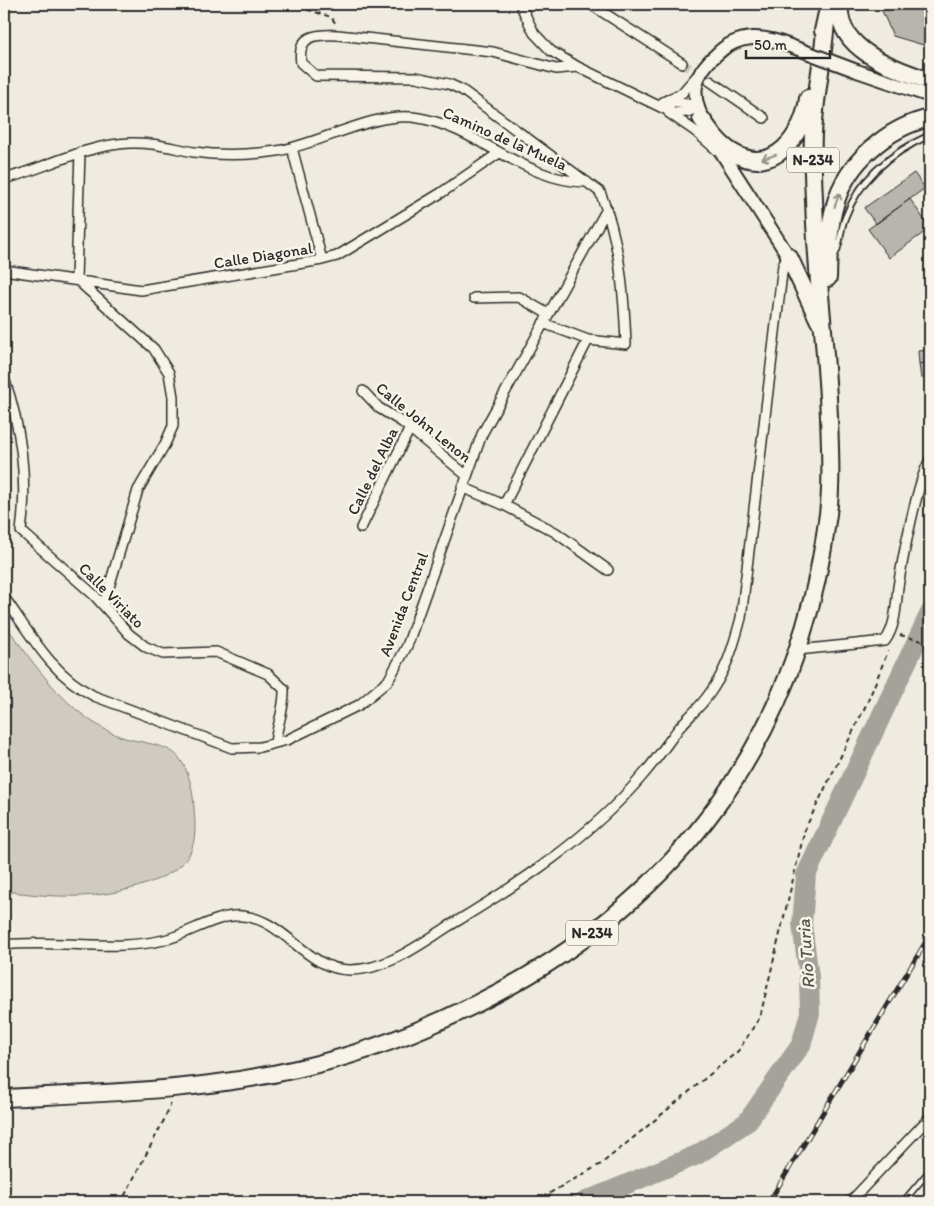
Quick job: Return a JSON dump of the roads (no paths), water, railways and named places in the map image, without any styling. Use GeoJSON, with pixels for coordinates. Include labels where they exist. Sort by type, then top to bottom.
{"type":"FeatureCollection","features":[{"type":"Feature","properties":{"kind":"highway","name":"N-234"},"geometry":{"type":"LineString","coordinates":[[4,1098],[176,1089],[225,1084],[300,1069],[361,1053],[419,1031],[498,993],[606,924],[656,879],[697,834],[758,744],[780,698],[798,650],[817,584],[828,511],[830,447],[824,330],[814,201],[813,132],[829,4]]}},
{"type":"Feature","properties":{"kind":"highway"},"geometry":{"type":"LineString","coordinates":[[840,4],[838,17],[845,33],[870,55],[904,72],[930,80]]}},
{"type":"Feature","properties":{"kind":"highway"},"geometry":{"type":"LineString","coordinates":[[699,113],[718,141],[740,156],[766,159],[782,151],[798,131],[804,118],[810,79],[826,22]]}},
{"type":"Feature","properties":{"kind":"highway"},"geometry":{"type":"LineString","coordinates":[[821,299],[828,280],[831,226],[835,203],[851,173],[866,154],[886,138],[930,118]]}},
{"type":"Feature","properties":{"kind":"highway"},"geometry":{"type":"LineString","coordinates":[[789,257],[824,330]]}},
{"type":"Feature","properties":{"kind":"main road"},"geometry":{"type":"LineString","coordinates":[[789,257],[726,160],[699,113],[695,87],[702,69],[721,50],[744,39],[761,38],[793,47],[930,96]]}},
{"type":"Feature","properties":{"kind":"street"},"geometry":{"type":"LineString","coordinates":[[520,4],[529,25],[540,41],[551,51],[578,67],[653,102],[682,114],[699,113]]}},
{"type":"Feature","properties":{"kind":"street"},"geometry":{"type":"LineString","coordinates":[[590,4],[682,63]]}},
{"type":"Feature","properties":{"kind":"street"},"geometry":{"type":"LineString","coordinates":[[543,323],[588,340],[626,344],[618,256],[607,209],[600,192],[477,99],[449,84],[416,77],[316,76],[304,68],[301,63],[300,51],[302,43],[307,39],[323,34],[493,52],[556,69],[578,67]]}},
{"type":"Feature","properties":{"kind":"street"},"geometry":{"type":"LineString","coordinates":[[663,105],[682,93],[702,69]]}},
{"type":"Feature","properties":{"kind":"street"},"geometry":{"type":"LineString","coordinates":[[710,81],[764,118]]}},
{"type":"Feature","properties":{"kind":"street"},"geometry":{"type":"LineString","coordinates":[[663,105],[726,160]]}},
{"type":"Feature","properties":{"kind":"street","name":"Camino de la Muela"},"geometry":{"type":"LineString","coordinates":[[4,180],[80,152],[115,144],[140,143],[212,154],[254,153],[292,148],[363,125],[404,117],[438,122],[499,153],[566,182],[587,182]]}},
{"type":"Feature","properties":{"kind":"street"},"geometry":{"type":"LineString","coordinates":[[292,148],[322,260]]}},
{"type":"Feature","properties":{"kind":"street"},"geometry":{"type":"LineString","coordinates":[[80,152],[76,279],[154,349],[169,373],[173,397],[173,426],[165,444],[138,490],[104,604]]}},
{"type":"Feature","properties":{"kind":"street","name":"Calle Diagonal"},"geometry":{"type":"LineString","coordinates":[[4,270],[141,290],[322,260],[337,256],[440,193],[499,153]]}},
{"type":"Feature","properties":{"kind":"street","name":"Avenida Central"},"geometry":{"type":"LineString","coordinates":[[4,597],[59,673],[75,686],[87,693],[232,748],[260,747],[287,740],[359,705],[388,681],[406,646],[482,434],[607,209]]}},
{"type":"Feature","properties":{"kind":"street"},"geometry":{"type":"LineString","coordinates":[[4,945],[116,944],[161,940],[190,932],[222,918],[241,916],[273,927],[328,966],[350,970],[365,969],[382,965],[400,957],[491,901],[551,860],[593,826],[643,776],[683,723],[707,698],[729,662],[741,618],[783,265],[789,257]]}},
{"type":"Feature","properties":{"kind":"street"},"geometry":{"type":"LineString","coordinates":[[474,298],[519,297],[548,314]]}},
{"type":"Feature","properties":{"kind":"street"},"geometry":{"type":"LineString","coordinates":[[504,505],[588,340]]}},
{"type":"Feature","properties":{"kind":"street","name":"Calle Viriato"},"geometry":{"type":"LineString","coordinates":[[4,378],[11,397],[23,465],[21,531],[104,604],[128,634],[146,647],[163,654],[216,652],[268,674],[284,689],[284,698],[276,727],[275,743]]}},
{"type":"Feature","properties":{"kind":"street","name":"Calle John Lenon"},"geometry":{"type":"LineString","coordinates":[[363,391],[379,408],[410,428],[466,475]]}},
{"type":"Feature","properties":{"kind":"street","name":"Calle del Alba"},"geometry":{"type":"LineString","coordinates":[[361,528],[410,428]]}},
{"type":"Feature","properties":{"kind":"street"},"geometry":{"type":"LineString","coordinates":[[798,650],[885,641],[892,631],[900,574],[923,479],[930,460]]}},
{"type":"Feature","properties":{"kind":"street"},"geometry":{"type":"LineString","coordinates":[[462,487],[504,505],[555,532],[608,570]]}},
{"type":"Feature","properties":{"kind":"street"},"geometry":{"type":"LineString","coordinates":[[850,1202],[930,1116]]}},
{"type":"Feature","properties":{"kind":"lane"},"geometry":{"type":"LineString","coordinates":[[829,262],[837,251],[842,225],[849,208],[864,182],[881,164],[898,152],[930,135]]}},
{"type":"Feature","properties":{"kind":"lane"},"geometry":{"type":"LineString","coordinates":[[902,1202],[930,1170]]}},
{"type":"Feature","properties":{"kind":"waterway","name":"Río Turia"},"geometry":{"type":"LineString","coordinates":[[584,1202],[697,1155],[747,1122],[801,1045],[810,1013],[809,977],[802,924],[806,875],[930,613]]}},
{"type":"Feature","properties":{"kind":"tunnel"},"geometry":{"type":"LineString","coordinates":[[682,63],[705,78]]}},
{"type":"Feature","properties":{"kind":"railway"},"geometry":{"type":"LineString","coordinates":[[769,1202],[930,935]]}}]}
